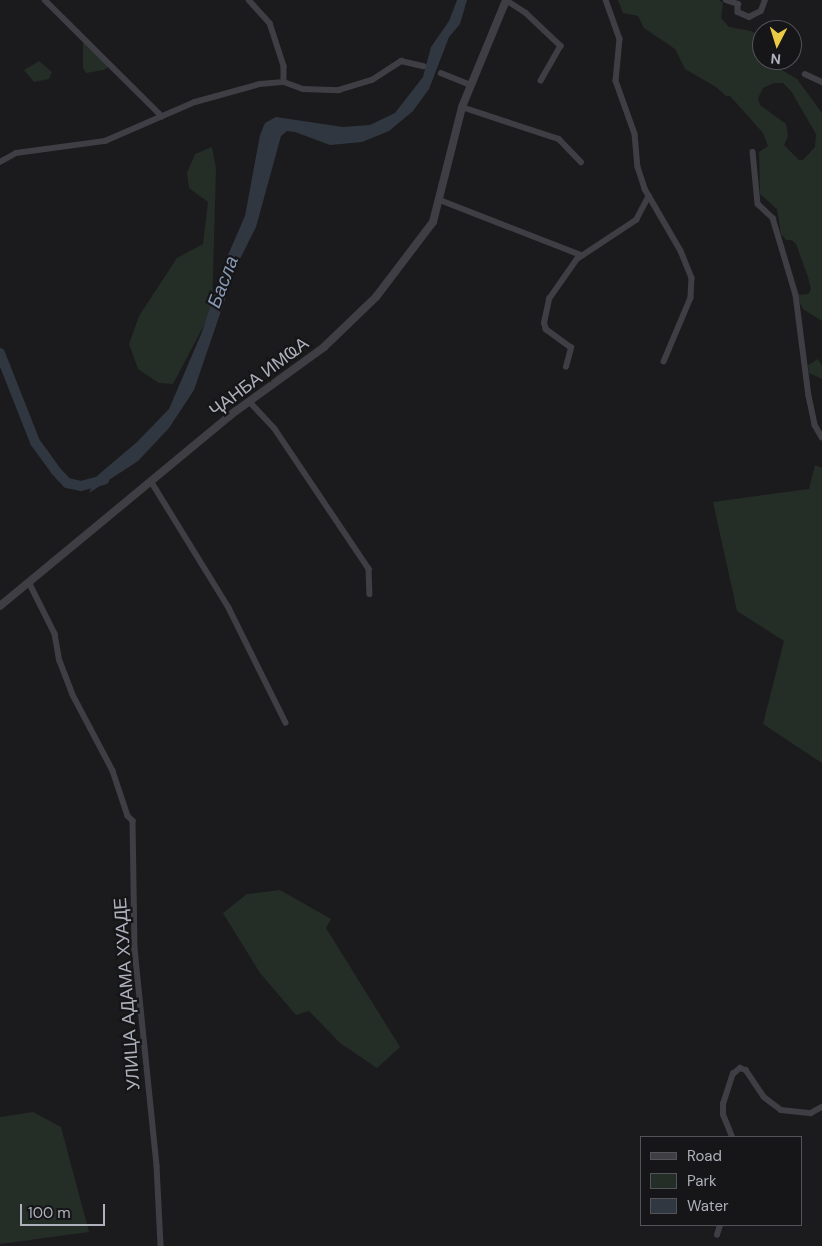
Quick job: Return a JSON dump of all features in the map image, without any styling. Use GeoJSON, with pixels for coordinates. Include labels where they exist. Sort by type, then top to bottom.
{"type":"FeatureCollection","features":[{"type":"Feature","properties":{"kind":"street"},"geometry":{"type":"LineString","coordinates":[[45,0],[162,116]]}},
{"type":"Feature","properties":{"kind":"street"},"geometry":{"type":"LineString","coordinates":[[506,0],[526,13],[561,46],[541,81]]}},
{"type":"Feature","properties":{"kind":"street","name":"ҶАНБА ИМҨА"},"geometry":{"type":"LineString","coordinates":[[0,606],[249,401],[324,347],[352,323],[419,242],[433,222],[440,200],[459,116],[506,0]]}},
{"type":"Feature","properties":{"kind":"street"},"geometry":{"type":"LineString","coordinates":[[606,0],[620,38],[616,82],[635,134],[638,167],[649,196],[681,251],[692,283],[691,298],[664,362]]}},
{"type":"Feature","properties":{"kind":"street"},"geometry":{"type":"LineString","coordinates":[[726,0],[738,4],[738,12],[748,17],[761,11],[764,0]]}},
{"type":"Feature","properties":{"kind":"street"},"geometry":{"type":"LineString","coordinates":[[252,1],[270,24],[284,66],[284,82]]}},
{"type":"Feature","properties":{"kind":"street"},"geometry":{"type":"LineString","coordinates":[[0,162],[16,154],[105,141],[162,116],[231,91],[284,82],[303,89],[339,90],[372,80],[401,61],[423,66]]}},
{"type":"Feature","properties":{"kind":"street"},"geometry":{"type":"LineString","coordinates":[[441,73],[470,85]]}},
{"type":"Feature","properties":{"kind":"street"},"geometry":{"type":"LineString","coordinates":[[805,74],[822,82]]}},
{"type":"Feature","properties":{"kind":"street"},"geometry":{"type":"LineString","coordinates":[[462,107],[559,139],[581,162]]}},
{"type":"Feature","properties":{"kind":"street"},"geometry":{"type":"LineString","coordinates":[[753,152],[758,204],[772,218],[796,295],[809,396],[816,425],[822,436]]}},
{"type":"Feature","properties":{"kind":"street"},"geometry":{"type":"LineString","coordinates":[[566,367],[571,348],[546,330],[545,314],[556,286],[581,255],[636,220],[649,196]]}},
{"type":"Feature","properties":{"kind":"street"},"geometry":{"type":"LineString","coordinates":[[440,200],[581,255]]}},
{"type":"Feature","properties":{"kind":"street"},"geometry":{"type":"LineString","coordinates":[[249,401],[275,429],[369,569],[370,594]]}},
{"type":"Feature","properties":{"kind":"street"},"geometry":{"type":"LineString","coordinates":[[151,481],[229,608],[286,723]]}},
{"type":"Feature","properties":{"kind":"street","name":"УЛИЦА АДАМА ХУАДЕ"},"geometry":{"type":"LineString","coordinates":[[30,582],[55,634],[60,661],[73,695],[113,771],[128,816],[133,821],[135,949],[157,1166],[162,1246]]}},
{"type":"Feature","properties":{"kind":"street"},"geometry":{"type":"LineString","coordinates":[[732,1136],[723,1115],[723,1104],[733,1074],[740,1068],[746,1070],[764,1097],[781,1110],[811,1113],[822,1107]]}},
{"type":"Feature","properties":{"kind":"street"},"geometry":{"type":"LineString","coordinates":[[717,1235],[720,1226]]}},
{"type":"Feature","properties":{"kind":"green space"},"geometry":{"type":"Polygon","coordinates":[[[618,0],[719,0],[723,3],[721,18],[729,27],[752,32],[752,70],[782,70],[797,79],[822,113],[822,321],[803,309],[800,303],[798,295],[808,294],[811,290],[796,244],[792,240],[786,240],[781,234],[777,209],[760,194],[759,152],[768,146],[763,133],[730,96],[726,96],[716,87],[685,69],[675,49],[644,28],[638,16],[623,13],[618,0]],[[774,83],[763,88],[758,98],[760,105],[786,124],[788,136],[784,145],[799,160],[803,160],[815,147],[816,134],[791,91],[783,83],[774,83]]]}},
{"type":"Feature","properties":{"kind":"green space"},"geometry":{"type":"Polygon","coordinates":[[[83,40],[111,65],[104,70],[86,73],[83,68],[83,40]]]}},
{"type":"Feature","properties":{"kind":"green space"},"geometry":{"type":"Polygon","coordinates":[[[39,61],[52,72],[49,79],[34,82],[24,70],[39,61]]]}},
{"type":"Feature","properties":{"kind":"green space"},"geometry":{"type":"Polygon","coordinates":[[[212,147],[216,168],[212,310],[173,384],[159,383],[138,369],[129,344],[139,316],[177,258],[203,244],[208,202],[189,188],[187,173],[195,154],[212,147]]]}},
{"type":"Feature","properties":{"kind":"green space"},"geometry":{"type":"Polygon","coordinates":[[[818,359],[822,366],[822,379],[809,373],[808,365],[818,359]]]}},
{"type":"Feature","properties":{"kind":"green space"},"geometry":{"type":"Polygon","coordinates":[[[815,465],[822,468],[822,763],[763,724],[784,641],[737,611],[713,502],[809,489],[815,465]]]}},
{"type":"Feature","properties":{"kind":"green space"},"geometry":{"type":"Polygon","coordinates":[[[280,890],[331,919],[326,928],[400,1047],[377,1068],[340,1043],[309,1011],[296,1015],[260,973],[223,913],[247,894],[280,890]]]}},
{"type":"Feature","properties":{"kind":"green space"},"geometry":{"type":"Polygon","coordinates":[[[33,1112],[61,1127],[89,1232],[0,1244],[0,1117],[33,1112]]]}},
{"type":"Feature","properties":{"kind":"water"},"geometry":{"type":"Polygon","coordinates":[[[457,0],[467,0],[460,24],[449,37],[429,89],[413,111],[389,131],[362,142],[330,145],[295,132],[287,131],[281,136],[256,227],[236,267],[194,390],[169,428],[138,461],[89,493],[97,476],[137,442],[169,409],[202,332],[225,262],[245,216],[260,135],[265,123],[276,117],[343,127],[370,125],[395,113],[423,77],[431,47],[449,21],[457,0]]]}},
{"type":"Feature","properties":{"kind":"waterway","name":"Басла"},"geometry":{"type":"LineString","coordinates":[[0,353],[35,442],[55,470],[67,483],[81,486],[104,480]]}}]}
